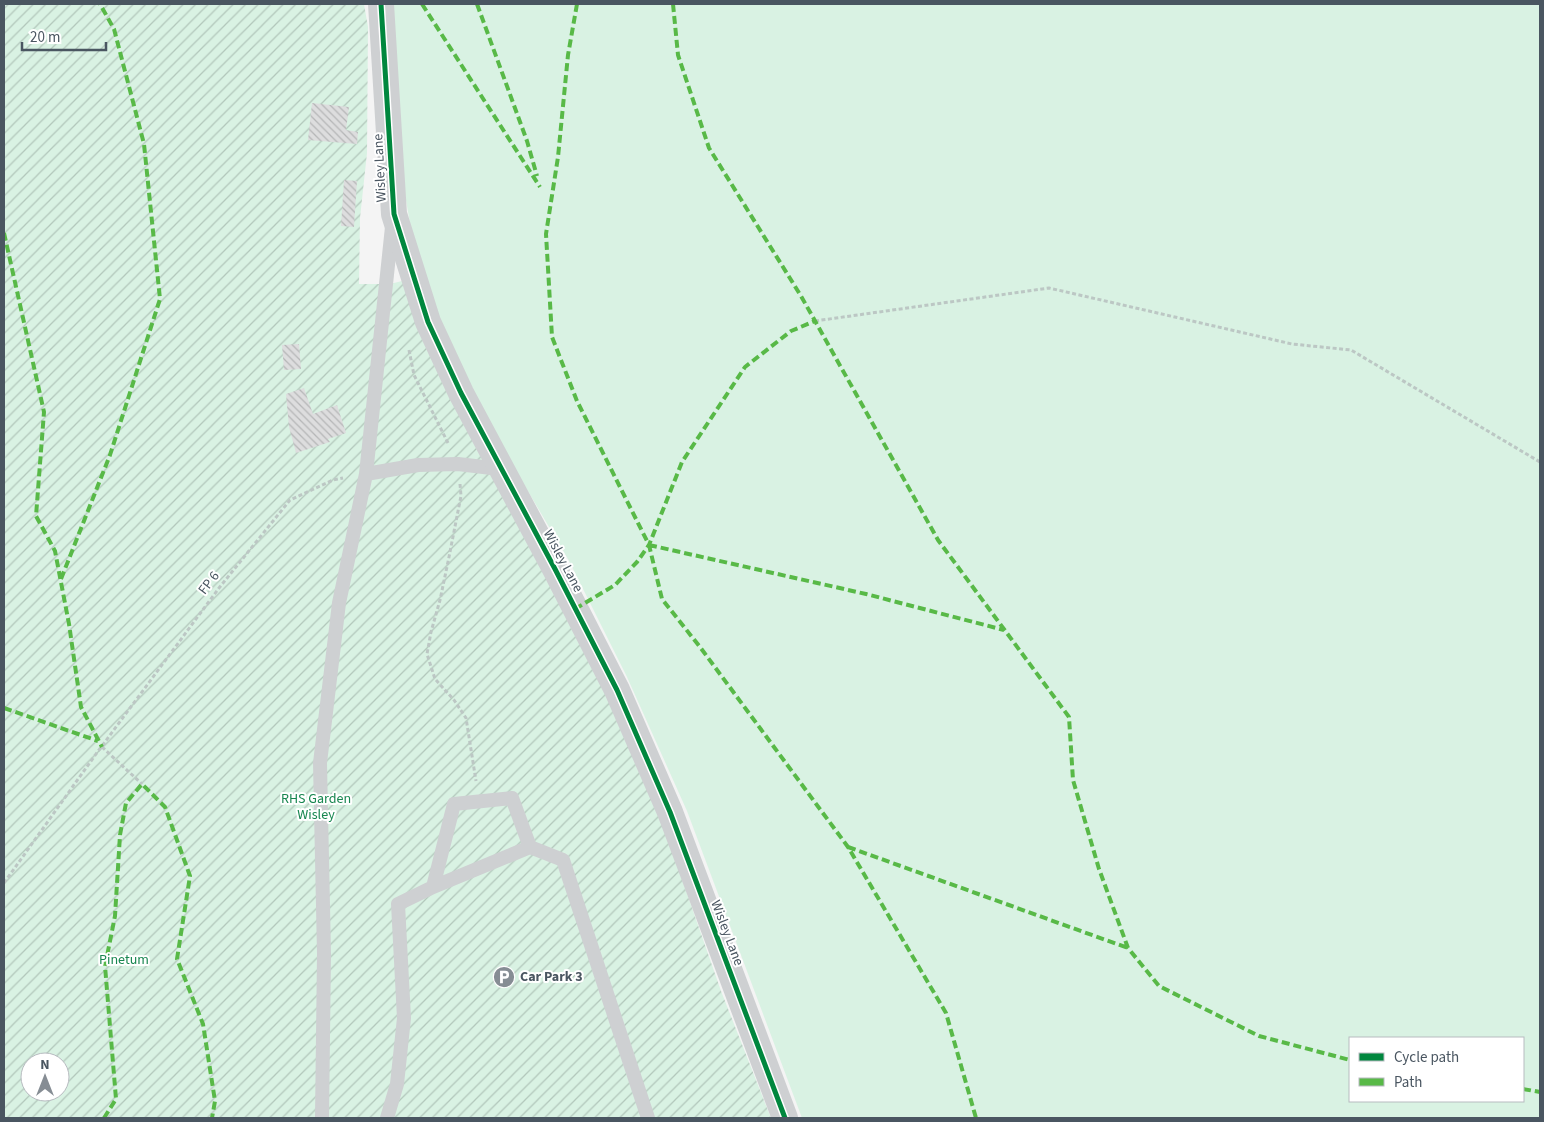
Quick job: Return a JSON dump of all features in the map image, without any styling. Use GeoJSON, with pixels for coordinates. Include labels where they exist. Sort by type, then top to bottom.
{"type":"FeatureCollection","features":[{"type":"Feature","properties":{"kind":"street","name":"Wisley Lane"},"geometry":{"type":"LineString","coordinates":[[381,4],[394,214],[428,322],[500,469],[555,569],[617,690],[670,812],[785,1118]]}},
{"type":"Feature","properties":{"kind":"lane"},"geometry":{"type":"LineString","coordinates":[[322,1118],[324,954],[320,763],[339,604],[366,474],[394,214]]}},
{"type":"Feature","properties":{"kind":"lane"},"geometry":{"type":"LineString","coordinates":[[366,474],[418,465],[458,464],[500,469]]}},
{"type":"Feature","properties":{"kind":"lane"},"geometry":{"type":"LineString","coordinates":[[432,887],[454,804],[512,798],[530,847]]}},
{"type":"Feature","properties":{"kind":"lane"},"geometry":{"type":"LineString","coordinates":[[387,1118],[397,1084],[404,1018],[398,904],[432,887],[530,847],[563,860],[648,1118]]}},
{"type":"Feature","properties":{"kind":"path"},"geometry":{"type":"LineString","coordinates":[[815,321],[1049,288],[1292,344],[1351,350],[1540,462]]}},
{"type":"Feature","properties":{"kind":"path"},"geometry":{"type":"LineString","coordinates":[[458,464],[461,496],[427,654],[435,679],[454,700],[466,718],[479,801]]}},
{"type":"Feature","properties":{"kind":"path"},"geometry":{"type":"LineString","coordinates":[[102,747],[142,784]]}},
{"type":"Feature","properties":{"kind":"green space","name":"RHS Garden Wisley"},"geometry":{"type":"Polygon","coordinates":[[[4,4],[364,4],[368,27],[367,153],[360,218],[359,284],[390,284],[406,280],[609,698],[660,816],[721,991],[771,1118],[4,1118],[4,4]]]}},
{"type":"Feature","properties":{"kind":"green space"},"geometry":{"type":"Polygon","coordinates":[[[389,4],[1540,4],[1540,1118],[802,1118],[687,811],[627,677],[568,559],[493,432],[439,323],[414,246],[400,166],[389,4]]]}},
{"type":"Feature","properties":{"kind":"building"},"geometry":{"type":"Polygon","coordinates":[[[312,103],[349,107],[346,130],[358,132],[357,144],[308,140],[312,103]]]}},
{"type":"Feature","properties":{"kind":"building"},"geometry":{"type":"Polygon","coordinates":[[[344,180],[357,181],[354,227],[341,226],[344,180]]]}},
{"type":"Feature","properties":{"kind":"building"},"geometry":{"type":"Polygon","coordinates":[[[299,344],[301,369],[284,370],[282,345],[299,344]]]}},
{"type":"Feature","properties":{"kind":"building"},"geometry":{"type":"Polygon","coordinates":[[[304,388],[313,414],[337,405],[346,433],[328,439],[330,442],[296,453],[289,427],[286,394],[304,388]]]}},
{"type":"Feature","properties":{"kind":"marked path"},"geometry":{"type":"LineString","coordinates":[[61,579],[110,455],[160,299],[144,144],[114,29],[100,4]]}},
{"type":"Feature","properties":{"kind":"marked path"},"geometry":{"type":"LineString","coordinates":[[422,4],[540,187]]}},
{"type":"Feature","properties":{"kind":"marked path"},"geometry":{"type":"LineString","coordinates":[[477,4],[527,141],[537,176]]}},
{"type":"Feature","properties":{"kind":"marked path"},"geometry":{"type":"LineString","coordinates":[[577,4],[568,55],[558,157],[546,234],[552,337],[577,401],[649,545],[662,599],[700,647],[848,847],[946,1013],[976,1118]]}},
{"type":"Feature","properties":{"kind":"marked path"},"geometry":{"type":"LineString","coordinates":[[673,4],[678,55],[709,148],[801,296],[938,540],[1069,717],[1073,780],[1099,869],[1128,948],[1159,986],[1259,1036],[1349,1060]]}},
{"type":"Feature","properties":{"kind":"marked path"},"geometry":{"type":"LineString","coordinates":[[4,233],[44,412],[36,516],[55,551],[69,624],[81,707],[102,747]]}},
{"type":"Feature","properties":{"kind":"marked path"},"geometry":{"type":"LineString","coordinates":[[575,609],[615,585],[637,562],[649,545],[682,462],[745,367],[791,331],[815,321]]}},
{"type":"Feature","properties":{"kind":"marked path"},"geometry":{"type":"LineString","coordinates":[[649,545],[866,594],[1004,630]]}},
{"type":"Feature","properties":{"kind":"marked path"},"geometry":{"type":"LineString","coordinates":[[4,708],[98,741]]}},
{"type":"Feature","properties":{"kind":"marked path"},"geometry":{"type":"LineString","coordinates":[[104,1118],[116,1099],[105,966],[115,916],[120,835],[126,803],[142,784],[165,807],[190,876],[177,959],[203,1024],[215,1101],[212,1118]]}},
{"type":"Feature","properties":{"kind":"marked path"},"geometry":{"type":"LineString","coordinates":[[848,847],[1128,948]]}},
{"type":"Feature","properties":{"kind":"marked path"},"geometry":{"type":"LineString","coordinates":[[1524,1089],[1540,1092]]}},
{"type":"Feature","properties":{"kind":"cycle path"},"geometry":{"type":"LineString","coordinates":[[381,4],[394,214],[428,322],[461,393],[617,690],[670,812],[785,1118]]}},
{"type":"Feature","properties":{"kind":"place","name":"Car Park 3"},"geometry":{"type":"Point","coordinates":[504,977]}},
{"type":"Feature","properties":{"kind":"park label","name":"Pinetum"},"geometry":{"type":"Point","coordinates":[124,960]}}]}
